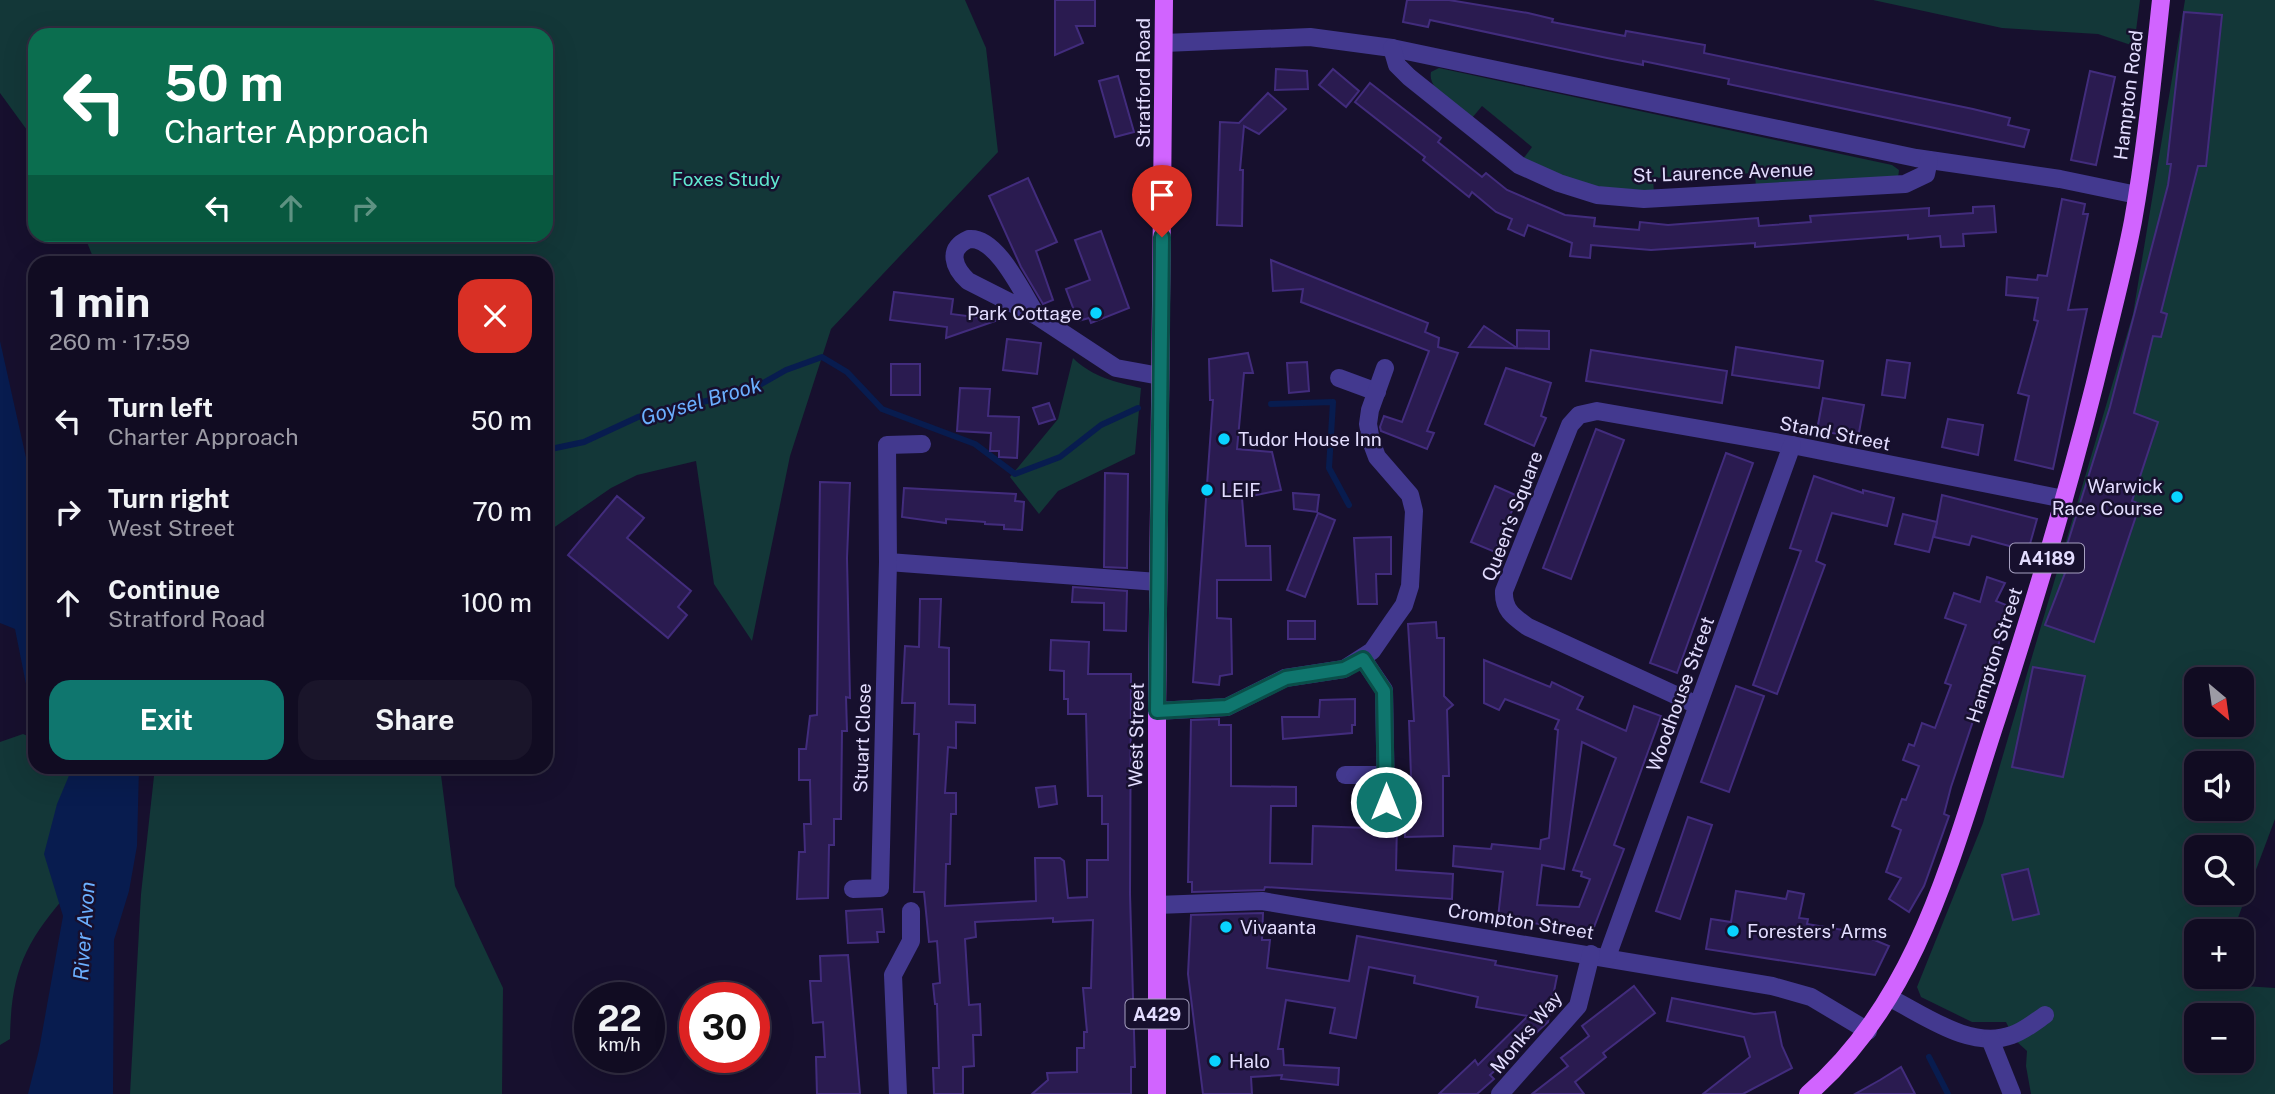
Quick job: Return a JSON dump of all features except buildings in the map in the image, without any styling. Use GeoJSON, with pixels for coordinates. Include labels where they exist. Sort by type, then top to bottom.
{"type":"FeatureCollection","features":[{"type":"Feature","properties":{"kind":"main road","name":"Stratford Road"},"geometry":{"type":"LineString","coordinates":[[1160,376],[1164,0]]}},
{"type":"Feature","properties":{"kind":"main road","name":"Hampton Road"},"geometry":{"type":"LineString","coordinates":[[2137,195],[2161,0]]}},
{"type":"Feature","properties":{"kind":"main road","name":"Hampton Street"},"geometry":{"type":"LineString","coordinates":[[1867,1031],[1890,999],[1927,924],[2027,626],[2064,499],[2115,303],[2137,195]]}},
{"type":"Feature","properties":{"kind":"main road","name":"West Street"},"geometry":{"type":"LineString","coordinates":[[1157,1094],[1160,376]]}},
{"type":"Feature","properties":{"kind":"main road","name":"A4189"},"geometry":{"type":"LineString","coordinates":[[1808,1094],[1845,1059],[1867,1031]]}},
{"type":"Feature","properties":{"kind":"street","name":"St. Laurence Avenue"},"geometry":{"type":"LineString","coordinates":[[1164,43],[1310,37],[1392,48],[1929,160],[2060,179],[2137,195]]}},
{"type":"Feature","properties":{"kind":"street","name":"St. Laurence Avenue"},"geometry":{"type":"LineString","coordinates":[[1392,48],[1397,65],[1519,165],[1559,183],[1597,195],[1644,199],[1905,184],[1926,174],[1929,160]]}},
{"type":"Feature","properties":{"kind":"street"},"geometry":{"type":"LineString","coordinates":[[1037,316],[987,242],[969,239],[957,247],[954,265],[968,281],[1037,316],[1116,368],[1160,376]]}},
{"type":"Feature","properties":{"kind":"street"},"geometry":{"type":"LineString","coordinates":[[1157,711],[1227,707],[1286,678],[1344,669],[1363,659],[1379,642],[1407,596],[1415,511],[1410,495],[1377,457],[1371,441],[1368,424],[1385,368]]}},
{"type":"Feature","properties":{"kind":"street"},"geometry":{"type":"LineString","coordinates":[[1339,378],[1377,392]]}},
{"type":"Feature","properties":{"kind":"street","name":"Stand Street"},"geometry":{"type":"LineString","coordinates":[[1597,411],[1792,445],[2064,499]]}},
{"type":"Feature","properties":{"kind":"street","name":"Queen's Square"},"geometry":{"type":"LineString","coordinates":[[1597,411],[1579,415],[1570,425],[1504,591],[1504,602],[1509,612],[1528,627],[1697,705]]}},
{"type":"Feature","properties":{"kind":"street","name":"Stuart Close"},"geometry":{"type":"LineString","coordinates":[[853,890],[880,888],[888,562],[887,445],[922,444]]}},
{"type":"Feature","properties":{"kind":"street","name":"Woodhouse Street"},"geometry":{"type":"LineString","coordinates":[[1599,956],[1697,705],[1792,445]]}},
{"type":"Feature","properties":{"kind":"street"},"geometry":{"type":"LineString","coordinates":[[888,562],[1158,582]]}},
{"type":"Feature","properties":{"kind":"street"},"geometry":{"type":"LineString","coordinates":[[1363,659],[1384,691],[1386,802]]}},
{"type":"Feature","properties":{"kind":"street"},"geometry":{"type":"LineString","coordinates":[[1345,775],[1385,775]]}},
{"type":"Feature","properties":{"kind":"street","name":"Crompton Street"},"geometry":{"type":"LineString","coordinates":[[1157,905],[1262,901],[1772,986],[1811,997],[1867,1031]]}},
{"type":"Feature","properties":{"kind":"street"},"geometry":{"type":"LineString","coordinates":[[898,1094],[893,975],[911,941],[911,911]]}},
{"type":"Feature","properties":{"kind":"street","name":"Monks Way"},"geometry":{"type":"LineString","coordinates":[[1500,1094],[1578,1006],[1599,956]]}},
{"type":"Feature","properties":{"kind":"street"},"geometry":{"type":"LineString","coordinates":[[1890,999],[1957,1032],[1990,1039],[2016,1034],[2045,1015]]}},
{"type":"Feature","properties":{"kind":"street"},"geometry":{"type":"LineString","coordinates":[[1990,1039],[2012,1094]]}},
{"type":"Feature","properties":{"kind":"green space","name":"Foxes Study"},"geometry":{"type":"Polygon","coordinates":[[[0,0],[965,0],[986,48],[998,152],[831,329],[790,456],[752,641],[714,584],[696,461],[637,475],[611,488],[553,528],[553,256],[93,256],[87,242],[553,242],[553,28],[28,28],[28,131],[0,93],[0,0]]]}},
{"type":"Feature","properties":{"kind":"green space"},"geometry":{"type":"Polygon","coordinates":[[[1873,0],[2140,0],[2134,46],[2098,34],[2002,28],[1873,0]]]}},
{"type":"Feature","properties":{"kind":"green space","name":"Warwick Race Course"},"geometry":{"type":"Polygon","coordinates":[[[2185,0],[2275,0],[2275,819],[2254,875],[2254,835],[2184,835],[2184,905],[2243,905],[2238,919],[2184,919],[2184,989],[2275,988],[2275,1094],[2031,1094],[2026,1066],[2027,1051],[2015,1040],[2006,1022],[1972,1022],[1921,997],[1917,987],[1983,823],[2133,314],[2185,0]]]}},
{"type":"Feature","properties":{"kind":"green space"},"geometry":{"type":"Polygon","coordinates":[[[1439,68],[1892,165],[1899,170],[1898,178],[1756,189],[1755,173],[1653,178],[1654,194],[1598,190],[1523,159],[1532,147],[1482,106],[1472,118],[1439,92],[1431,79],[1431,72],[1439,68]]]}},
{"type":"Feature","properties":{"kind":"green space"},"geometry":{"type":"Polygon","coordinates":[[[1073,358],[1096,374],[1141,388],[1135,454],[1058,491],[1039,514],[1010,477],[1058,419],[1073,358]]]}},
{"type":"Feature","properties":{"kind":"green space"},"geometry":{"type":"Polygon","coordinates":[[[23,734],[28,736],[28,774],[73,774],[70,891],[42,926],[24,959],[13,994],[10,1039],[0,1045],[0,742],[23,734]]]}},
{"type":"Feature","properties":{"kind":"green space"},"geometry":{"type":"Polygon","coordinates":[[[154,774],[441,774],[455,886],[503,988],[502,1094],[130,1094],[141,894],[154,774]]]}},
{"type":"Feature","properties":{"kind":"water"},"geometry":{"type":"Polygon","coordinates":[[[0,341],[28,467],[28,683],[26,684],[15,629],[0,623],[0,341]]]}},
{"type":"Feature","properties":{"kind":"water","name":"River Avon"},"geometry":{"type":"Polygon","coordinates":[[[70,774],[139,774],[137,846],[129,891],[114,940],[113,1094],[28,1094],[39,1050],[63,916],[44,854],[57,804],[70,774]]]}},
{"type":"Feature","properties":{"kind":"waterway","name":"Goysel Brook"},"geometry":{"type":"LineString","coordinates":[[553,449],[584,442],[638,417],[749,391],[786,370],[822,357],[847,372],[882,409],[975,444],[1015,474],[1060,457],[1101,425],[1138,408]]}},
{"type":"Feature","properties":{"kind":"waterway"},"geometry":{"type":"LineString","coordinates":[[1271,404],[1333,402],[1329,468],[1349,505]]}},
{"type":"Feature","properties":{"kind":"waterway"},"geometry":{"type":"LineString","coordinates":[[1929,1057],[1948,1094]]}},
{"type":"Feature","properties":{"kind":"place","name":"Park Cottage"},"geometry":{"type":"Point","coordinates":[1096,313]}},
{"type":"Feature","properties":{"kind":"place","name":"Tudor House Inn"},"geometry":{"type":"Point","coordinates":[1224,439]}},
{"type":"Feature","properties":{"kind":"place","name":"LEIF"},"geometry":{"type":"Point","coordinates":[1207,490]}},
{"type":"Feature","properties":{"kind":"place","name":"Warwick Race Course"},"geometry":{"type":"Point","coordinates":[2177,497]}},
{"type":"Feature","properties":{"kind":"place","name":"Vivaanta"},"geometry":{"type":"Point","coordinates":[1226,927]}},
{"type":"Feature","properties":{"kind":"place","name":"Foresters' Arms"},"geometry":{"type":"Point","coordinates":[1733,931]}},
{"type":"Feature","properties":{"kind":"place","name":"Halo"},"geometry":{"type":"Point","coordinates":[1215,1061]}},
{"type":"Feature","properties":{"kind":"route"},"geometry":{"type":"LineString","coordinates":[[1162,237],[1157,711],[1227,707],[1243,701],[1274,682],[1344,669],[1363,659],[1384,691],[1386,802]]}}]}
